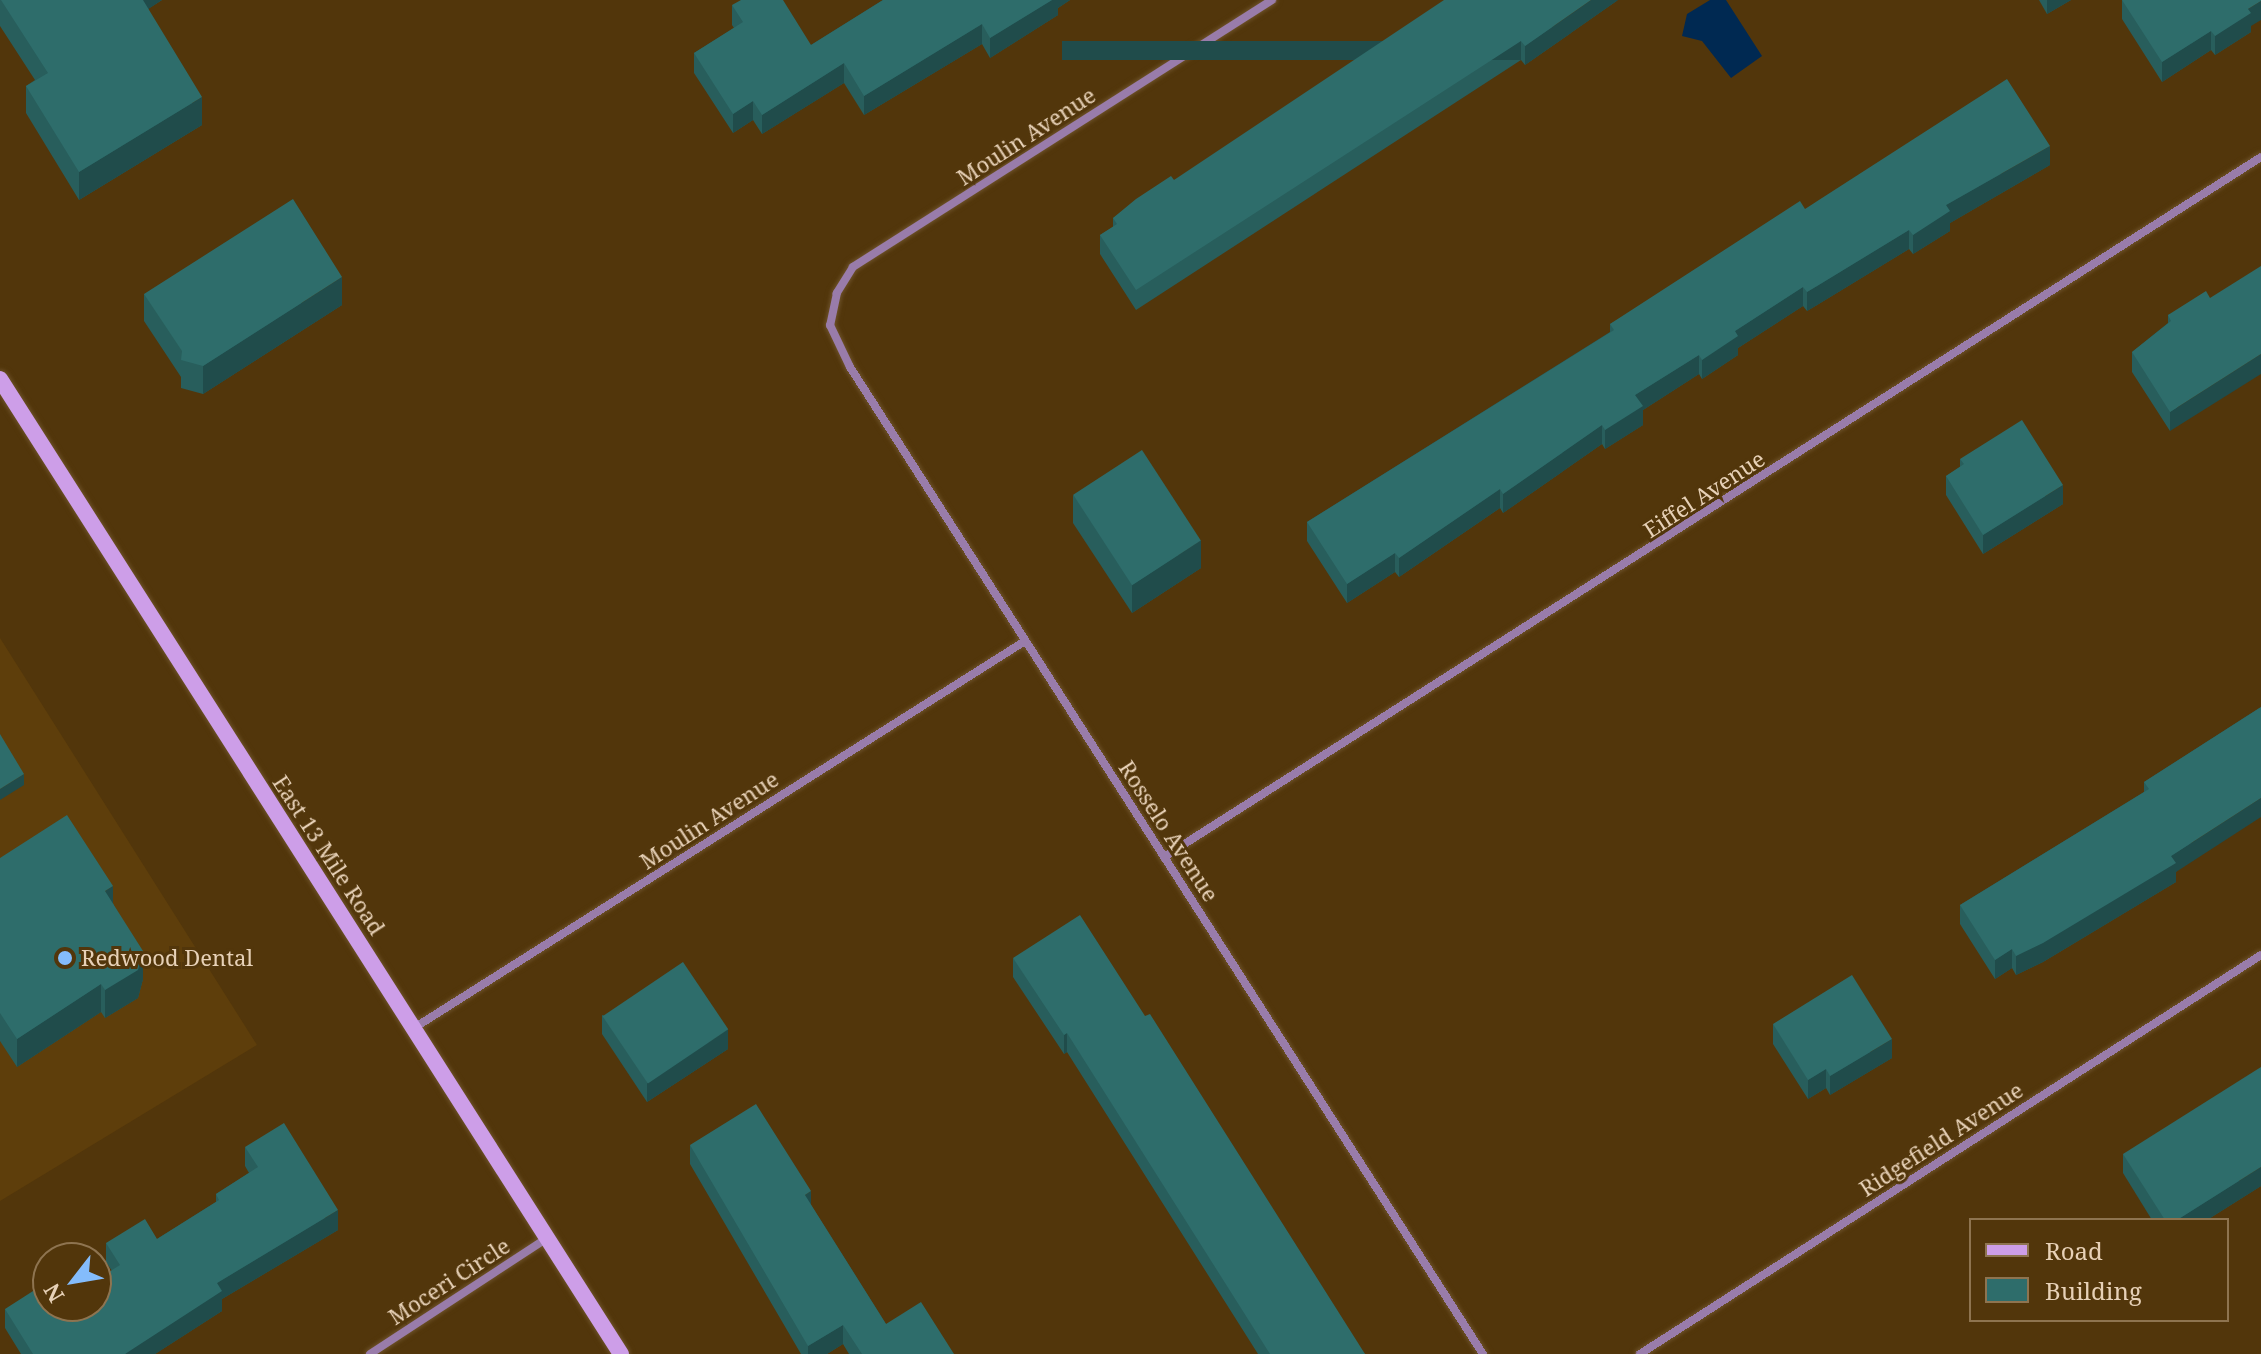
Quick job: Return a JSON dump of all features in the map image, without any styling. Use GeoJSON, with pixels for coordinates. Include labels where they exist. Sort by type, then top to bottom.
{"type":"FeatureCollection","features":[{"type":"Feature","properties":{"kind":"main road","name":"East 13 Mile Road"},"geometry":{"type":"LineString","coordinates":[[0,379],[621,1354]]}},
{"type":"Feature","properties":{"kind":"street","name":"Moulin Avenue"},"geometry":{"type":"LineString","coordinates":[[830,325],[837,293],[853,267],[1272,0]]}},
{"type":"Feature","properties":{"kind":"street","name":"Eiffel Avenue"},"geometry":{"type":"LineString","coordinates":[[1164,857],[2261,157]]}},
{"type":"Feature","properties":{"kind":"street","name":"Rosselo Avenue"},"geometry":{"type":"LineString","coordinates":[[830,325],[850,367],[1483,1354]]}},
{"type":"Feature","properties":{"kind":"street","name":"Moulin Avenue"},"geometry":{"type":"LineString","coordinates":[[413,1028],[1025,641]]}},
{"type":"Feature","properties":{"kind":"street","name":"Ridgefield Avenue"},"geometry":{"type":"LineString","coordinates":[[1640,1354],[2261,955]]}},
{"type":"Feature","properties":{"kind":"street","name":"Moceri Circle"},"geometry":{"type":"LineString","coordinates":[[370,1354],[547,1238]]}},
{"type":"Feature","properties":{"kind":"shaded area"},"geometry":{"type":"Polygon","coordinates":[[[0,638],[257,1045],[0,1201],[0,638]]]}},
{"type":"Feature","properties":{"kind":"water"},"geometry":{"type":"Polygon","coordinates":[[[1710,0],[1726,0],[1762,56],[1731,78],[1702,41],[1682,36],[1687,14],[1710,0]]]}},
{"type":"Feature","properties":{"kind":"building"},"geometry":{"type":"Polygon","coordinates":[[[1,0],[143,0],[202,97],[79,172],[26,86],[48,73],[1,0]]]}},
{"type":"Feature","properties":{"kind":"building"},"geometry":{"type":"Polygon","coordinates":[[[741,0],[783,0],[811,45],[883,0],[1052,0],[990,38],[982,24],[864,96],[844,63],[762,115],[753,101],[733,114],[694,53],[743,22],[732,5],[741,0]]]}},
{"type":"Feature","properties":{"kind":"building"},"geometry":{"type":"Polygon","coordinates":[[[1444,0],[1591,0],[1525,46],[1521,41],[1136,290],[1100,235],[1117,224],[1113,218],[1136,199],[1171,176],[1174,180],[1444,0]]]}},
{"type":"Feature","properties":{"kind":"building"},"geometry":{"type":"Polygon","coordinates":[[[2122,0],[2261,1],[2248,9],[2251,13],[2215,36],[2211,31],[2162,62],[2122,0]]]}},
{"type":"Feature","properties":{"kind":"building"},"geometry":{"type":"Polygon","coordinates":[[[2007,79],[2050,146],[1946,205],[1950,211],[1913,235],[1909,230],[1807,292],[1803,287],[1735,331],[1738,336],[1702,360],[1699,355],[1635,395],[1643,406],[1605,430],[1602,425],[1503,494],[1500,489],[1399,558],[1395,553],[1347,584],[1307,522],[1614,330],[1610,324],[1800,201],[1805,209],[2007,79]]]}},
{"type":"Feature","properties":{"kind":"building"},"geometry":{"type":"Polygon","coordinates":[[[293,199],[342,277],[203,366],[181,360],[182,351],[144,294],[293,199]]]}},
{"type":"Feature","properties":{"kind":"building"},"geometry":{"type":"Polygon","coordinates":[[[2261,266],[2261,354],[2170,412],[2132,352],[2171,321],[2168,315],[2206,291],[2210,298],[2261,266]]]}},
{"type":"Feature","properties":{"kind":"building"},"geometry":{"type":"Polygon","coordinates":[[[2022,420],[2063,485],[1983,535],[1946,476],[1964,464],[1960,459],[2022,420]]]}},
{"type":"Feature","properties":{"kind":"building"},"geometry":{"type":"Polygon","coordinates":[[[1142,450],[1201,541],[1132,585],[1073,495],[1142,450]]]}},
{"type":"Feature","properties":{"kind":"building"},"geometry":{"type":"Polygon","coordinates":[[[2261,707],[2261,798],[2171,856],[2176,863],[2043,943],[2016,956],[2012,949],[1995,960],[1960,905],[2149,789],[2144,782],[2261,707]]]}},
{"type":"Feature","properties":{"kind":"building"},"geometry":{"type":"Polygon","coordinates":[[[0,734],[24,774],[0,789],[0,734]]]}},
{"type":"Feature","properties":{"kind":"building","name":"Redwood Dental"},"geometry":{"type":"Polygon","coordinates":[[[67,815],[113,886],[105,891],[143,951],[138,970],[105,990],[101,984],[17,1039],[0,1013],[0,858],[67,815]]]}},
{"type":"Feature","properties":{"kind":"building"},"geometry":{"type":"Polygon","coordinates":[[[1080,915],[1145,1016],[1150,1014],[1365,1354],[1270,1354],[1067,1033],[1064,1035],[1013,958],[1080,915]]]}},
{"type":"Feature","properties":{"kind":"building"},"geometry":{"type":"Polygon","coordinates":[[[683,962],[728,1029],[648,1083],[603,1016],[683,962]]]}},
{"type":"Feature","properties":{"kind":"building"},"geometry":{"type":"Polygon","coordinates":[[[1852,975],[1892,1039],[1830,1076],[1826,1069],[1808,1080],[1773,1024],[1852,975]]]}},
{"type":"Feature","properties":{"kind":"building"},"geometry":{"type":"Polygon","coordinates":[[[2261,1067],[2261,1167],[2180,1218],[2164,1218],[2123,1154],[2261,1067]]]}},
{"type":"Feature","properties":{"kind":"building"},"geometry":{"type":"Polygon","coordinates":[[[756,1104],[811,1191],[805,1195],[886,1324],[921,1302],[954,1354],[862,1354],[843,1325],[808,1346],[690,1145],[756,1104]]]}},
{"type":"Feature","properties":{"kind":"building"},"geometry":{"type":"Polygon","coordinates":[[[284,1123],[338,1210],[217,1283],[222,1291],[125,1354],[33,1354],[5,1309],[32,1292],[32,1322],[112,1322],[112,1270],[120,1265],[112,1252],[112,1242],[108,1242],[145,1219],[157,1239],[219,1200],[216,1194],[258,1167],[245,1147],[284,1123]]]}},
{"type":"Feature","properties":{"kind":"place","name":"Redwood Dental"},"geometry":{"type":"Point","coordinates":[65,958]}}]}
